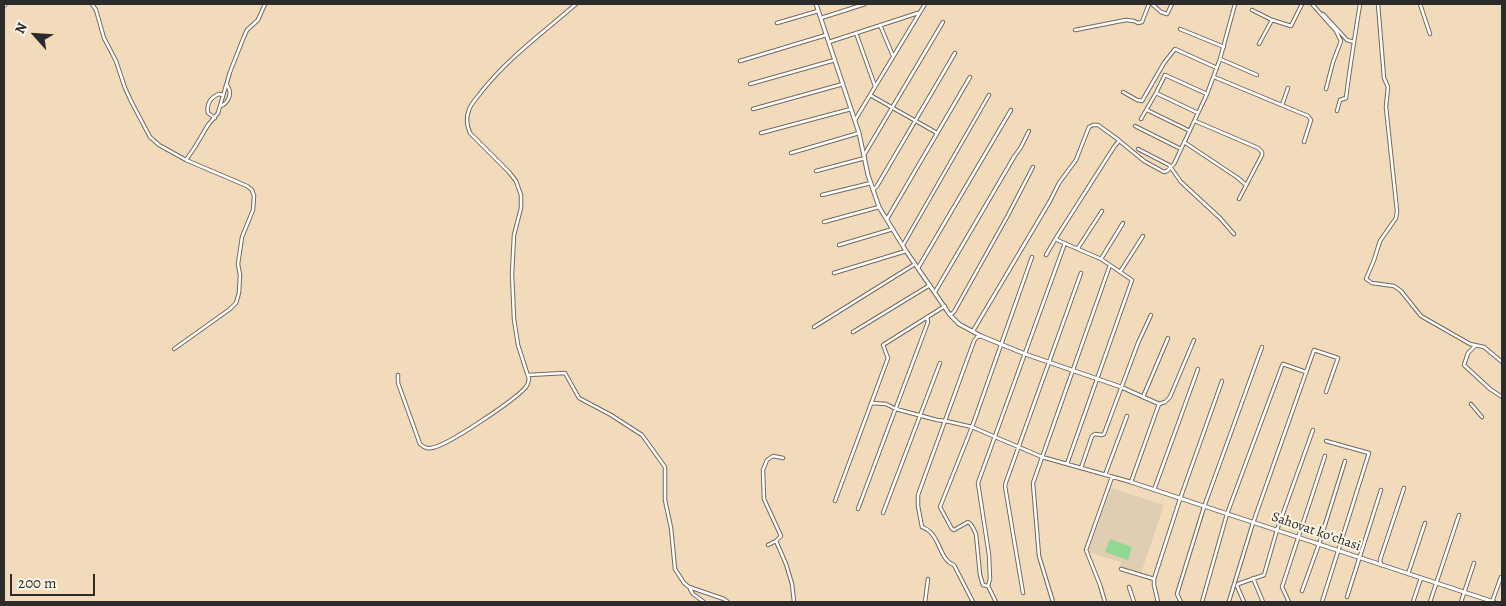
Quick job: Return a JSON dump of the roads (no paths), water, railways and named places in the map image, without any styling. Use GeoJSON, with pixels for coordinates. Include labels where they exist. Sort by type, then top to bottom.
{"type":"FeatureCollection","features":[{"type":"Feature","properties":{"kind":"street"},"geometry":{"type":"LineString","coordinates":[[92,4],[96,10],[104,38],[116,61],[125,88],[150,138],[186,160],[247,186],[252,190],[254,196],[253,210],[242,238],[238,264],[240,275],[236,303],[174,349]]}},
{"type":"Feature","properties":{"kind":"street"},"geometry":{"type":"LineString","coordinates":[[186,160],[208,125],[215,118],[245,33],[258,20],[266,4]]}},
{"type":"Feature","properties":{"kind":"street"},"geometry":{"type":"LineString","coordinates":[[398,376],[398,382],[420,444],[423,447],[431,448],[452,440],[526,387],[529,379],[518,345],[515,328],[512,274],[514,235],[521,208],[521,194],[516,181],[509,172],[470,133],[467,122],[468,110],[498,72],[512,58],[576,4]]}},
{"type":"Feature","properties":{"kind":"street"},"geometry":{"type":"LineString","coordinates":[[816,4],[855,120],[873,190],[880,206],[914,264],[950,315],[960,324],[981,336],[1025,354],[1073,370],[1159,404],[1165,402],[1170,397],[1194,340]]}},
{"type":"Feature","properties":{"kind":"street"},"geometry":{"type":"LineString","coordinates":[[821,18],[865,4]]}},
{"type":"Feature","properties":{"kind":"street"},"geometry":{"type":"LineString","coordinates":[[855,120],[925,4]]}},
{"type":"Feature","properties":{"kind":"street"},"geometry":{"type":"LineString","coordinates":[[1075,30],[1130,19],[1138,24],[1142,22],[1150,4],[1167,14],[1172,4]]}},
{"type":"Feature","properties":{"kind":"street"},"geometry":{"type":"LineString","coordinates":[[973,332],[1059,183],[1076,160],[1089,127],[1098,125],[1144,160],[1164,172],[1172,167],[1214,77],[1235,4]]}},
{"type":"Feature","properties":{"kind":"street"},"geometry":{"type":"LineString","coordinates":[[1252,10],[1272,20],[1291,26],[1301,5],[1296,4]]}},
{"type":"Feature","properties":{"kind":"street"},"geometry":{"type":"LineString","coordinates":[[1313,4],[1347,40],[1354,42]]}},
{"type":"Feature","properties":{"kind":"street"},"geometry":{"type":"LineString","coordinates":[[1313,4],[1336,31],[1341,40],[1326,89]]}},
{"type":"Feature","properties":{"kind":"street"},"geometry":{"type":"LineString","coordinates":[[1337,111],[1340,100],[1346,98],[1360,4]]}},
{"type":"Feature","properties":{"kind":"street"},"geometry":{"type":"LineString","coordinates":[[1378,4],[1384,78],[1388,87],[1386,107],[1397,211],[1396,218],[1380,241],[1366,279],[1372,283],[1394,286],[1401,291],[1421,316],[1446,332],[1475,346],[1484,347],[1502,362]]}},
{"type":"Feature","properties":{"kind":"street"},"geometry":{"type":"LineString","coordinates":[[1420,4],[1430,34]]}},
{"type":"Feature","properties":{"kind":"street"},"geometry":{"type":"LineString","coordinates":[[777,23],[818,11]]}},
{"type":"Feature","properties":{"kind":"street"},"geometry":{"type":"LineString","coordinates":[[829,42],[920,13]]}},
{"type":"Feature","properties":{"kind":"street"},"geometry":{"type":"LineString","coordinates":[[1260,44],[1272,20]]}},
{"type":"Feature","properties":{"kind":"street"},"geometry":{"type":"LineString","coordinates":[[816,171],[864,157],[943,22]]}},
{"type":"Feature","properties":{"kind":"street"},"geometry":{"type":"LineString","coordinates":[[880,25],[893,56]]}},
{"type":"Feature","properties":{"kind":"street"},"geometry":{"type":"LineString","coordinates":[[1180,29],[1224,47]]}},
{"type":"Feature","properties":{"kind":"street"},"geometry":{"type":"LineString","coordinates":[[856,33],[875,86]]}},
{"type":"Feature","properties":{"kind":"street"},"geometry":{"type":"LineString","coordinates":[[740,61],[826,35]]}},
{"type":"Feature","properties":{"kind":"street"},"geometry":{"type":"LineString","coordinates":[[1123,92],[1142,101],[1174,49],[1217,68]]}},
{"type":"Feature","properties":{"kind":"street"},"geometry":{"type":"LineString","coordinates":[[873,190],[878,186],[955,53]]}},
{"type":"Feature","properties":{"kind":"street"},"geometry":{"type":"LineString","coordinates":[[1220,58],[1257,75]]}},
{"type":"Feature","properties":{"kind":"street"},"geometry":{"type":"LineString","coordinates":[[750,84],[835,60]]}},
{"type":"Feature","properties":{"kind":"street"},"geometry":{"type":"LineString","coordinates":[[1141,119],[1165,75],[1207,94]]}},
{"type":"Feature","properties":{"kind":"street"},"geometry":{"type":"LineString","coordinates":[[887,219],[970,77]]}},
{"type":"Feature","properties":{"kind":"street"},"geometry":{"type":"LineString","coordinates":[[1214,77],[1310,118],[1304,142]]}},
{"type":"Feature","properties":{"kind":"street"},"geometry":{"type":"LineString","coordinates":[[753,109],[843,84]]}},
{"type":"Feature","properties":{"kind":"street"},"geometry":{"type":"LineString","coordinates":[[220,106],[223,106],[229,98],[230,91],[226,85]]}},
{"type":"Feature","properties":{"kind":"street"},"geometry":{"type":"LineString","coordinates":[[1282,105],[1288,88]]}},
{"type":"Feature","properties":{"kind":"street"},"geometry":{"type":"LineString","coordinates":[[1156,93],[1198,113]]}},
{"type":"Feature","properties":{"kind":"street"},"geometry":{"type":"LineString","coordinates":[[215,118],[208,113],[207,107],[214,96],[223,95]]}},
{"type":"Feature","properties":{"kind":"street"},"geometry":{"type":"LineString","coordinates":[[870,95],[937,133]]}},
{"type":"Feature","properties":{"kind":"street"},"geometry":{"type":"LineString","coordinates":[[902,245],[989,95]]}},
{"type":"Feature","properties":{"kind":"street"},"geometry":{"type":"LineString","coordinates":[[761,133],[851,109]]}},
{"type":"Feature","properties":{"kind":"street"},"geometry":{"type":"LineString","coordinates":[[918,268],[1010,110]]}},
{"type":"Feature","properties":{"kind":"street"},"geometry":{"type":"LineString","coordinates":[[1147,110],[1190,131]]}},
{"type":"Feature","properties":{"kind":"street"},"geometry":{"type":"LineString","coordinates":[[1194,121],[1258,148],[1262,152],[1262,156],[1239,198]]}},
{"type":"Feature","properties":{"kind":"street"},"geometry":{"type":"LineString","coordinates":[[1135,126],[1182,149]]}},
{"type":"Feature","properties":{"kind":"street"},"geometry":{"type":"LineString","coordinates":[[934,292],[1030,131]]}},
{"type":"Feature","properties":{"kind":"street"},"geometry":{"type":"LineString","coordinates":[[790,153],[859,134]]}},
{"type":"Feature","properties":{"kind":"street"},"geometry":{"type":"LineString","coordinates":[[1046,255],[1119,141]]}},
{"type":"Feature","properties":{"kind":"street"},"geometry":{"type":"LineString","coordinates":[[1184,142],[1246,185]]}},
{"type":"Feature","properties":{"kind":"street"},"geometry":{"type":"LineString","coordinates":[[1138,149],[1172,167],[1181,182],[1220,218],[1234,234]]}},
{"type":"Feature","properties":{"kind":"street"},"geometry":{"type":"LineString","coordinates":[[950,315],[954,312],[1034,167]]}},
{"type":"Feature","properties":{"kind":"street"},"geometry":{"type":"LineString","coordinates":[[822,195],[871,183]]}},
{"type":"Feature","properties":{"kind":"street"},"geometry":{"type":"LineString","coordinates":[[824,222],[880,206]]}},
{"type":"Feature","properties":{"kind":"street"},"geometry":{"type":"LineString","coordinates":[[1078,248],[1102,211]]}},
{"type":"Feature","properties":{"kind":"street"},"geometry":{"type":"LineString","coordinates":[[1101,258],[1122,223]]}},
{"type":"Feature","properties":{"kind":"street"},"geometry":{"type":"LineString","coordinates":[[839,245],[893,229]]}},
{"type":"Feature","properties":{"kind":"street"},"geometry":{"type":"LineString","coordinates":[[1120,272],[1143,236]]}},
{"type":"Feature","properties":{"kind":"street"},"geometry":{"type":"LineString","coordinates":[[1056,238],[1101,258],[1132,280],[1067,464]]}},
{"type":"Feature","properties":{"kind":"street"},"geometry":{"type":"LineString","coordinates":[[988,586],[990,579],[989,555],[978,483],[1065,243]]}},
{"type":"Feature","properties":{"kind":"street"},"geometry":{"type":"LineString","coordinates":[[834,273],[906,251]]}},
{"type":"Feature","properties":{"kind":"street"},"geometry":{"type":"LineString","coordinates":[[996,602],[980,575],[974,529],[968,522],[952,530],[940,507],[972,427],[1032,257]]}},
{"type":"Feature","properties":{"kind":"street"},"geometry":{"type":"LineString","coordinates":[[814,327],[914,264]]}},
{"type":"Feature","properties":{"kind":"street"},"geometry":{"type":"LineString","coordinates":[[1053,602],[1039,556],[1033,483],[1110,265]]}},
{"type":"Feature","properties":{"kind":"street"},"geometry":{"type":"LineString","coordinates":[[1023,593],[1005,486],[1081,273]]}},
{"type":"Feature","properties":{"kind":"street"},"geometry":{"type":"LineString","coordinates":[[854,332],[930,285]]}},
{"type":"Feature","properties":{"kind":"street"},"geometry":{"type":"LineString","coordinates":[[834,502],[888,358],[883,345],[944,306]]}},
{"type":"Feature","properties":{"kind":"street"},"geometry":{"type":"LineString","coordinates":[[1081,468],[1092,436],[1104,434],[1138,343],[1151,315]]}},
{"type":"Feature","properties":{"kind":"street"},"geometry":{"type":"LineString","coordinates":[[858,509],[928,322],[927,317]]}},
{"type":"Feature","properties":{"kind":"street"},"geometry":{"type":"LineString","coordinates":[[973,602],[954,564],[946,559],[930,532],[922,526],[918,495],[974,341],[977,337],[981,336]]}},
{"type":"Feature","properties":{"kind":"street"},"geometry":{"type":"LineString","coordinates":[[1143,397],[1168,338]]}},
{"type":"Feature","properties":{"kind":"street"},"geometry":{"type":"LineString","coordinates":[[1475,346],[1468,353],[1464,365],[1490,389],[1502,397]]}},
{"type":"Feature","properties":{"kind":"street"},"geometry":{"type":"LineString","coordinates":[[1180,602],[1177,594],[1204,506],[1262,347]]}},
{"type":"Feature","properties":{"kind":"street"},"geometry":{"type":"LineString","coordinates":[[1228,602],[1253,523],[1314,350],[1338,358],[1326,392]]}},
{"type":"Feature","properties":{"kind":"street"},"geometry":{"type":"LineString","coordinates":[[883,513],[940,363]]}},
{"type":"Feature","properties":{"kind":"street"},"geometry":{"type":"LineString","coordinates":[[1202,602],[1228,514],[1282,366],[1283,364],[1306,372]]}},
{"type":"Feature","properties":{"kind":"street"},"geometry":{"type":"LineString","coordinates":[[1154,490],[1198,369]]}},
{"type":"Feature","properties":{"kind":"street"},"geometry":{"type":"LineString","coordinates":[[528,375],[565,373],[579,398],[611,415],[642,435],[664,466],[665,500],[671,528],[675,569],[693,594],[704,602]]}},
{"type":"Feature","properties":{"kind":"street"},"geometry":{"type":"LineString","coordinates":[[1158,602],[1154,579],[1222,381]]}},
{"type":"Feature","properties":{"kind":"street"},"geometry":{"type":"LineString","coordinates":[[871,403],[886,404],[920,416],[972,427],[1042,457],[1131,482],[1159,404]]}},
{"type":"Feature","properties":{"kind":"street"},"geometry":{"type":"LineString","coordinates":[[1471,404],[1482,417]]}},
{"type":"Feature","properties":{"kind":"street"},"geometry":{"type":"LineString","coordinates":[[1104,475],[1127,416]]}},
{"type":"Feature","properties":{"kind":"street"},"geometry":{"type":"LineString","coordinates":[[1244,602],[1237,586],[1253,578],[1264,576],[1277,530],[1313,430]]}},
{"type":"Feature","properties":{"kind":"street"},"geometry":{"type":"LineString","coordinates":[[1322,602],[1369,453],[1326,440]]}},
{"type":"Feature","properties":{"kind":"street"},"geometry":{"type":"LineString","coordinates":[[1288,602],[1282,587],[1325,456]]}},
{"type":"Feature","properties":{"kind":"street"},"geometry":{"type":"LineString","coordinates":[[768,545],[781,536],[764,502],[763,470],[770,457],[783,458]]}},
{"type":"Feature","properties":{"kind":"street"},"geometry":{"type":"LineString","coordinates":[[1302,591],[1345,461]]}},
{"type":"Feature","properties":{"kind":"street"},"geometry":{"type":"LineString","coordinates":[[1105,602],[1086,550],[1112,477]]}},
{"type":"Feature","properties":{"kind":"street","name":"Sahovat koʻchasi"},"geometry":{"type":"LineString","coordinates":[[1131,482],[1493,602]]}},
{"type":"Feature","properties":{"kind":"street"},"geometry":{"type":"LineString","coordinates":[[1381,565],[1380,560],[1404,488]]}},
{"type":"Feature","properties":{"kind":"street"},"geometry":{"type":"LineString","coordinates":[[1347,597],[1381,490]]}},
{"type":"Feature","properties":{"kind":"street"},"geometry":{"type":"LineString","coordinates":[[1430,602],[1459,515]]}},
{"type":"Feature","properties":{"kind":"street"},"geometry":{"type":"LineString","coordinates":[[1408,574],[1425,523]]}},
{"type":"Feature","properties":{"kind":"street"},"geometry":{"type":"LineString","coordinates":[[776,541],[792,584],[794,602]]}},
{"type":"Feature","properties":{"kind":"street"},"geometry":{"type":"LineString","coordinates":[[1461,602],[1474,563]]}},
{"type":"Feature","properties":{"kind":"street"},"geometry":{"type":"LineString","coordinates":[[1121,569],[1154,579]]}},
{"type":"Feature","properties":{"kind":"street"},"geometry":{"type":"LineString","coordinates":[[1493,602],[1501,577]]}},
{"type":"Feature","properties":{"kind":"street"},"geometry":{"type":"LineString","coordinates":[[1253,578],[1263,602]]}},
{"type":"Feature","properties":{"kind":"street"},"geometry":{"type":"LineString","coordinates":[[1413,602],[1421,578]]}},
{"type":"Feature","properties":{"kind":"street"},"geometry":{"type":"LineString","coordinates":[[925,602],[928,579]]}},
{"type":"Feature","properties":{"kind":"street"},"geometry":{"type":"LineString","coordinates":[[1129,587],[1134,602]]}},
{"type":"Feature","properties":{"kind":"street"},"geometry":{"type":"LineString","coordinates":[[689,588],[728,602]]}}]}
